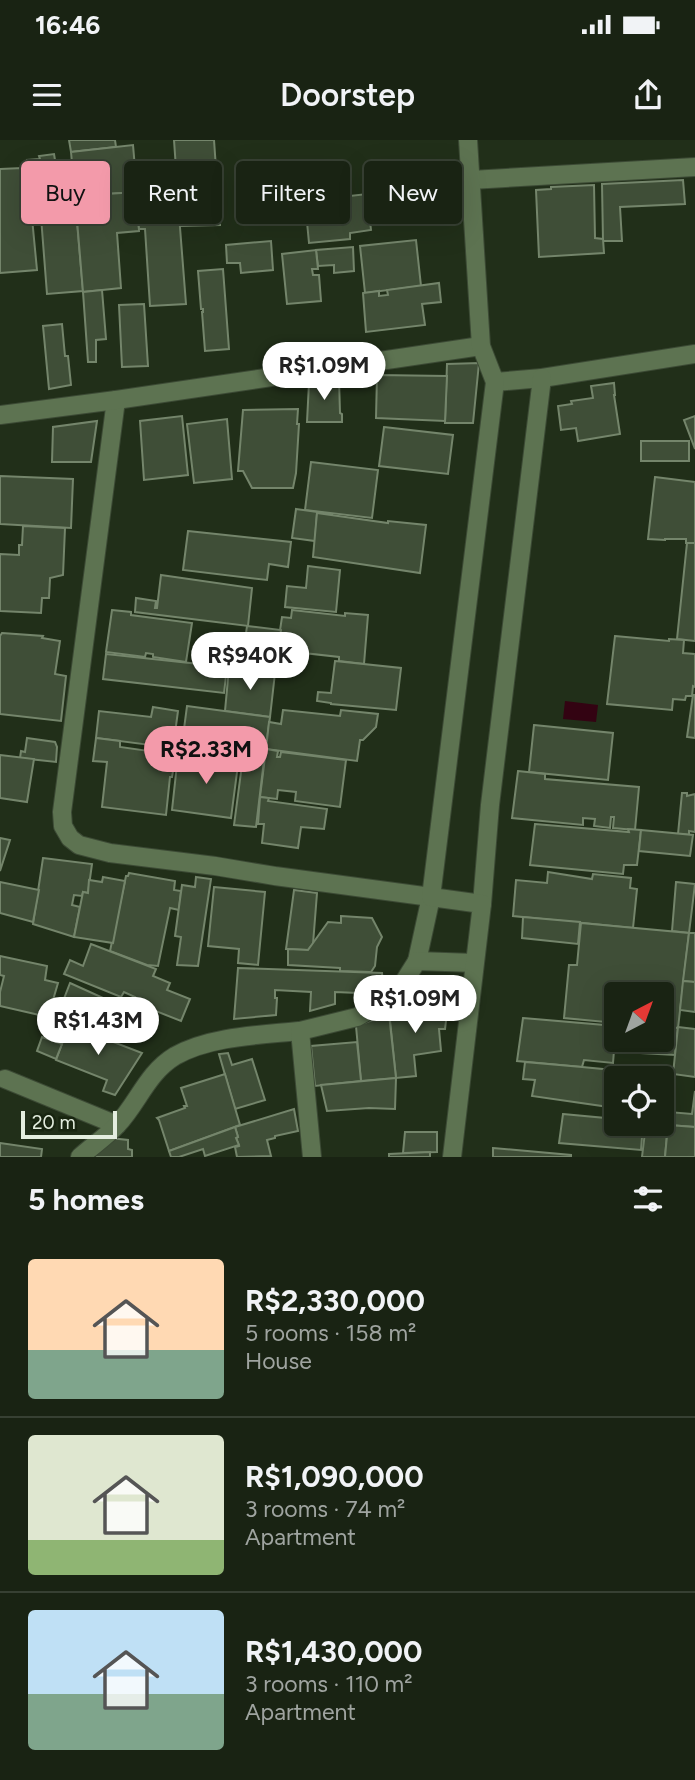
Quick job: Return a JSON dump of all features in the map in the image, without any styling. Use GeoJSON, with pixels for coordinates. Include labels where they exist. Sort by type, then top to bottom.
{"type":"FeatureCollection","features":[{"type":"Feature","properties":{"kind":"street"},"geometry":{"type":"LineString","coordinates":[[80,1157],[117,1125],[152,1075],[176,1056],[201,1045],[300,1031],[357,1017],[395,996],[417,961],[431,897],[495,382],[481,346],[468,140]]}},
{"type":"Feature","properties":{"kind":"street"},"geometry":{"type":"LineString","coordinates":[[471,180],[695,167]]}},
{"type":"Feature","properties":{"kind":"street"},"geometry":{"type":"LineString","coordinates":[[0,415],[481,346]]}},
{"type":"Feature","properties":{"kind":"street"},"geometry":{"type":"LineString","coordinates":[[495,382],[542,378],[695,354]]}},
{"type":"Feature","properties":{"kind":"street"},"geometry":{"type":"LineString","coordinates":[[452,1157],[482,904],[490,806],[542,378]]}},
{"type":"Feature","properties":{"kind":"street"},"geometry":{"type":"LineString","coordinates":[[116,400],[62,812],[63,826],[69,838],[79,845],[110,853],[482,904]]}},
{"type":"Feature","properties":{"kind":"street"},"geometry":{"type":"LineString","coordinates":[[417,961],[474,963]]}},
{"type":"Feature","properties":{"kind":"street"},"geometry":{"type":"LineString","coordinates":[[300,1031],[312,1157]]}},
{"type":"Feature","properties":{"kind":"street"},"geometry":{"type":"LineString","coordinates":[[5,1079],[117,1125]]}},
{"type":"Feature","properties":{"kind":"shaded area"},"geometry":{"type":"Polygon","coordinates":[[[565,701],[598,705],[596,722],[563,719],[565,701]]]}},
{"type":"Feature","properties":{"kind":"building"},"geometry":{"type":"Polygon","coordinates":[[[69,140],[115,140],[116,147],[71,152],[69,140]]]}},
{"type":"Feature","properties":{"kind":"building"},"geometry":{"type":"Polygon","coordinates":[[[174,140],[214,140],[215,161],[175,161],[174,140]]]}},
{"type":"Feature","properties":{"kind":"building"},"geometry":{"type":"Polygon","coordinates":[[[133,145],[134,161],[124,161],[124,193],[110,194],[110,161],[72,161],[71,152],[133,145]]]}},
{"type":"Feature","properties":{"kind":"building"},"geometry":{"type":"Polygon","coordinates":[[[54,154],[55,161],[27,161],[40,159],[39,156],[54,154]]]}},
{"type":"Feature","properties":{"kind":"building"},"geometry":{"type":"Polygon","coordinates":[[[21,168],[21,224],[33,224],[37,270],[0,273],[0,169],[21,168]]]}},
{"type":"Feature","properties":{"kind":"building"},"geometry":{"type":"Polygon","coordinates":[[[683,180],[685,204],[620,207],[622,241],[603,241],[602,184],[683,180]]]}},
{"type":"Feature","properties":{"kind":"building"},"geometry":{"type":"Polygon","coordinates":[[[594,185],[595,238],[603,239],[604,253],[539,257],[536,190],[594,185]]]}},
{"type":"Feature","properties":{"kind":"building"},"geometry":{"type":"Polygon","coordinates":[[[124,193],[124,224],[139,224],[139,231],[117,233],[121,288],[83,292],[77,224],[110,224],[110,194],[124,193]]]}},
{"type":"Feature","properties":{"kind":"building"},"geometry":{"type":"Polygon","coordinates":[[[364,194],[364,224],[370,224],[371,230],[350,233],[350,239],[309,243],[307,224],[350,224],[350,196],[364,194]]]}},
{"type":"Feature","properties":{"kind":"building"},"geometry":{"type":"Polygon","coordinates":[[[42,224],[77,224],[83,291],[47,294],[42,224]]]}},
{"type":"Feature","properties":{"kind":"building"},"geometry":{"type":"Polygon","coordinates":[[[139,224],[180,224],[186,304],[150,306],[145,229],[139,229],[139,224]]]}},
{"type":"Feature","properties":{"kind":"building"},"geometry":{"type":"Polygon","coordinates":[[[180,224],[220,225],[180,226],[180,224]]]}},
{"type":"Feature","properties":{"kind":"building"},"geometry":{"type":"Polygon","coordinates":[[[416,240],[421,286],[365,293],[360,246],[416,240]]]}},
{"type":"Feature","properties":{"kind":"building"},"geometry":{"type":"Polygon","coordinates":[[[271,241],[273,270],[241,273],[240,263],[227,263],[226,245],[271,241]]]}},
{"type":"Feature","properties":{"kind":"building"},"geometry":{"type":"Polygon","coordinates":[[[353,247],[354,271],[334,273],[334,265],[318,266],[316,250],[353,247]]]}},
{"type":"Feature","properties":{"kind":"building"},"geometry":{"type":"Polygon","coordinates":[[[316,250],[318,269],[312,269],[313,275],[319,275],[321,301],[287,304],[282,254],[316,250]]]}},
{"type":"Feature","properties":{"kind":"building"},"geometry":{"type":"Polygon","coordinates":[[[223,269],[229,349],[205,351],[198,271],[223,269]]]}},
{"type":"Feature","properties":{"kind":"building"},"geometry":{"type":"Polygon","coordinates":[[[439,283],[441,302],[422,304],[425,325],[366,332],[363,293],[379,291],[379,296],[388,295],[387,290],[439,283]]]}},
{"type":"Feature","properties":{"kind":"building"},"geometry":{"type":"Polygon","coordinates":[[[102,290],[106,339],[96,340],[96,362],[88,362],[83,292],[102,290]]]}},
{"type":"Feature","properties":{"kind":"building"},"geometry":{"type":"Polygon","coordinates":[[[144,304],[148,366],[122,367],[119,305],[144,304]]]}},
{"type":"Feature","properties":{"kind":"building"},"geometry":{"type":"Polygon","coordinates":[[[62,324],[71,385],[49,389],[43,326],[62,324]]]}},
{"type":"Feature","properties":{"kind":"building"},"geometry":{"type":"Polygon","coordinates":[[[479,363],[473,423],[445,423],[447,364],[479,363]]]}},
{"type":"Feature","properties":{"kind":"building"},"geometry":{"type":"Polygon","coordinates":[[[377,375],[447,376],[445,421],[376,418],[377,375]]]}},
{"type":"Feature","properties":{"kind":"building"},"geometry":{"type":"Polygon","coordinates":[[[339,379],[342,422],[307,422],[309,383],[339,379]]]}},
{"type":"Feature","properties":{"kind":"building"},"geometry":{"type":"Polygon","coordinates":[[[614,383],[620,434],[578,441],[576,428],[561,430],[558,406],[593,398],[591,386],[614,383]]]}},
{"type":"Feature","properties":{"kind":"building"},"geometry":{"type":"Polygon","coordinates":[[[298,409],[293,488],[252,488],[243,471],[238,471],[243,410],[298,409]]]}},
{"type":"Feature","properties":{"kind":"building"},"geometry":{"type":"Polygon","coordinates":[[[182,416],[188,475],[144,480],[140,421],[182,416]]]}},
{"type":"Feature","properties":{"kind":"building"},"geometry":{"type":"Polygon","coordinates":[[[695,416],[695,449],[684,420],[695,416]]]}},
{"type":"Feature","properties":{"kind":"building"},"geometry":{"type":"Polygon","coordinates":[[[227,419],[232,479],[194,483],[187,424],[227,419]]]}},
{"type":"Feature","properties":{"kind":"building"},"geometry":{"type":"Polygon","coordinates":[[[97,421],[91,462],[52,462],[53,427],[97,421]]]}},
{"type":"Feature","properties":{"kind":"building"},"geometry":{"type":"Polygon","coordinates":[[[384,427],[453,435],[448,474],[379,466],[384,427]]]}},
{"type":"Feature","properties":{"kind":"building"},"geometry":{"type":"Polygon","coordinates":[[[641,441],[689,441],[689,461],[641,461],[641,441]]]}},
{"type":"Feature","properties":{"kind":"building"},"geometry":{"type":"Polygon","coordinates":[[[311,462],[378,470],[372,518],[305,510],[311,462]]]}},
{"type":"Feature","properties":{"kind":"building"},"geometry":{"type":"Polygon","coordinates":[[[0,476],[73,479],[71,528],[0,524],[0,476]]]}},
{"type":"Feature","properties":{"kind":"building"},"geometry":{"type":"Polygon","coordinates":[[[655,477],[695,482],[695,543],[686,543],[686,539],[648,539],[655,477]]]}},
{"type":"Feature","properties":{"kind":"building"},"geometry":{"type":"Polygon","coordinates":[[[296,509],[332,514],[317,513],[315,541],[292,538],[296,509]]]}},
{"type":"Feature","properties":{"kind":"building"},"geometry":{"type":"Polygon","coordinates":[[[317,513],[388,523],[426,525],[420,573],[313,557],[317,513]]]}},
{"type":"Feature","properties":{"kind":"building"},"geometry":{"type":"Polygon","coordinates":[[[23,526],[65,528],[63,575],[50,578],[49,598],[42,598],[41,613],[0,611],[0,554],[19,555],[23,526]]]}},
{"type":"Feature","properties":{"kind":"building"},"geometry":{"type":"Polygon","coordinates":[[[188,531],[291,542],[288,567],[269,564],[267,580],[183,570],[188,531]]]}},
{"type":"Feature","properties":{"kind":"building"},"geometry":{"type":"Polygon","coordinates":[[[687,543],[695,543],[695,641],[677,639],[687,543]]]}},
{"type":"Feature","properties":{"kind":"building"},"geometry":{"type":"Polygon","coordinates":[[[308,566],[340,570],[336,612],[285,607],[287,586],[306,588],[308,566]]]}},
{"type":"Feature","properties":{"kind":"building"},"geometry":{"type":"Polygon","coordinates":[[[161,575],[252,588],[248,626],[135,612],[136,598],[156,601],[157,608],[161,575]]]}},
{"type":"Feature","properties":{"kind":"building"},"geometry":{"type":"Polygon","coordinates":[[[112,610],[192,623],[186,662],[153,657],[153,654],[146,653],[145,657],[106,652],[112,610]]]}},
{"type":"Feature","properties":{"kind":"building"},"geometry":{"type":"Polygon","coordinates":[[[292,610],[345,616],[345,613],[368,615],[364,664],[339,661],[339,657],[277,650],[282,617],[291,618],[292,610]]]}},
{"type":"Feature","properties":{"kind":"building"},"geometry":{"type":"Polygon","coordinates":[[[247,626],[281,630],[277,657],[273,656],[271,673],[241,669],[247,626]]]}},
{"type":"Feature","properties":{"kind":"building"},"geometry":{"type":"Polygon","coordinates":[[[2,633],[43,636],[42,638],[60,641],[55,674],[66,676],[61,721],[0,714],[2,633]]]}},
{"type":"Feature","properties":{"kind":"building"},"geometry":{"type":"Polygon","coordinates":[[[615,636],[684,640],[683,653],[695,654],[695,687],[693,686],[692,696],[686,696],[685,700],[673,699],[672,710],[607,704],[615,636]]]}},
{"type":"Feature","properties":{"kind":"building"},"geometry":{"type":"Polygon","coordinates":[[[106,654],[227,667],[224,693],[103,679],[106,654]]]}},
{"type":"Feature","properties":{"kind":"building"},"geometry":{"type":"Polygon","coordinates":[[[335,661],[401,668],[396,710],[317,701],[318,692],[331,693],[335,661]]]}},
{"type":"Feature","properties":{"kind":"building"},"geometry":{"type":"Polygon","coordinates":[[[229,668],[275,673],[270,717],[225,711],[229,668]]]}},
{"type":"Feature","properties":{"kind":"building"},"geometry":{"type":"Polygon","coordinates":[[[695,695],[695,738],[687,737],[695,695]]]}},
{"type":"Feature","properties":{"kind":"building"},"geometry":{"type":"Polygon","coordinates":[[[187,706],[270,717],[265,754],[182,744],[187,706]]]}},
{"type":"Feature","properties":{"kind":"building"},"geometry":{"type":"Polygon","coordinates":[[[153,707],[178,711],[173,748],[96,738],[99,711],[151,717],[153,707]]]}},
{"type":"Feature","properties":{"kind":"building"},"geometry":{"type":"Polygon","coordinates":[[[283,710],[340,716],[341,710],[378,714],[376,727],[360,740],[357,761],[266,749],[269,722],[281,724],[283,710]]]}},
{"type":"Feature","properties":{"kind":"building"},"geometry":{"type":"Polygon","coordinates":[[[534,725],[613,733],[608,780],[529,772],[534,725]]]}},
{"type":"Feature","properties":{"kind":"building"},"geometry":{"type":"Polygon","coordinates":[[[27,738],[55,742],[56,762],[20,758],[21,751],[25,752],[27,738]]]}},
{"type":"Feature","properties":{"kind":"building"},"geometry":{"type":"Polygon","coordinates":[[[96,738],[120,741],[120,747],[170,754],[169,759],[175,760],[170,777],[166,815],[102,807],[107,762],[93,761],[96,738]]]}},
{"type":"Feature","properties":{"kind":"building"},"geometry":{"type":"Polygon","coordinates":[[[266,749],[278,751],[277,757],[280,757],[281,752],[346,760],[340,807],[295,801],[296,792],[278,790],[277,799],[260,797],[266,749]]]}},
{"type":"Feature","properties":{"kind":"building"},"geometry":{"type":"Polygon","coordinates":[[[0,755],[34,759],[27,802],[0,798],[0,755]]]}},
{"type":"Feature","properties":{"kind":"building"},"geometry":{"type":"Polygon","coordinates":[[[178,755],[224,761],[225,755],[239,757],[231,818],[172,810],[178,755]]]}},
{"type":"Feature","properties":{"kind":"building"},"geometry":{"type":"Polygon","coordinates":[[[243,757],[264,760],[256,827],[234,825],[243,757]]]}},
{"type":"Feature","properties":{"kind":"building"},"geometry":{"type":"Polygon","coordinates":[[[518,771],[545,774],[545,779],[639,787],[635,830],[613,828],[614,817],[611,817],[610,828],[594,826],[595,819],[583,818],[583,825],[512,818],[518,771]]]}},
{"type":"Feature","properties":{"kind":"building"},"geometry":{"type":"Polygon","coordinates":[[[682,793],[687,793],[687,796],[695,794],[695,832],[689,831],[689,835],[678,834],[682,793]]]}},
{"type":"Feature","properties":{"kind":"building"},"geometry":{"type":"Polygon","coordinates":[[[260,797],[269,798],[268,801],[327,809],[324,829],[301,827],[298,848],[262,843],[264,824],[258,824],[260,797]]]}},
{"type":"Feature","properties":{"kind":"building"},"geometry":{"type":"Polygon","coordinates":[[[535,824],[629,832],[628,829],[641,830],[637,865],[624,865],[623,874],[530,865],[535,824]]]}},
{"type":"Feature","properties":{"kind":"building"},"geometry":{"type":"Polygon","coordinates":[[[641,830],[693,835],[690,856],[639,851],[641,830]]]}},
{"type":"Feature","properties":{"kind":"building"},"geometry":{"type":"Polygon","coordinates":[[[0,838],[10,840],[0,871],[0,838]]]}},
{"type":"Feature","properties":{"kind":"building"},"geometry":{"type":"Polygon","coordinates":[[[43,858],[92,864],[88,893],[83,892],[82,896],[74,895],[72,905],[80,907],[74,937],[33,924],[43,858]]]}},
{"type":"Feature","properties":{"kind":"building"},"geometry":{"type":"Polygon","coordinates":[[[548,872],[592,879],[593,874],[631,878],[630,888],[637,889],[633,928],[513,916],[516,880],[547,883],[548,872]]]}},
{"type":"Feature","properties":{"kind":"building"},"geometry":{"type":"Polygon","coordinates":[[[129,873],[175,881],[174,890],[181,891],[179,910],[170,908],[158,966],[147,965],[110,951],[126,876],[129,873]]]}},
{"type":"Feature","properties":{"kind":"building"},"geometry":{"type":"Polygon","coordinates":[[[103,877],[125,881],[113,943],[74,937],[83,892],[88,893],[89,880],[102,882],[103,877]]]}},
{"type":"Feature","properties":{"kind":"building"},"geometry":{"type":"Polygon","coordinates":[[[196,877],[211,879],[198,966],[177,965],[181,937],[175,936],[182,885],[195,887],[196,877]]]}},
{"type":"Feature","properties":{"kind":"building"},"geometry":{"type":"Polygon","coordinates":[[[0,882],[39,890],[33,922],[0,913],[0,882]]]}},
{"type":"Feature","properties":{"kind":"building"},"geometry":{"type":"Polygon","coordinates":[[[676,882],[695,884],[689,933],[672,931],[676,882]]]}},
{"type":"Feature","properties":{"kind":"building"},"geometry":{"type":"Polygon","coordinates":[[[214,887],[265,892],[258,965],[238,963],[239,949],[208,946],[214,887]]]}},
{"type":"Feature","properties":{"kind":"building"},"geometry":{"type":"Polygon","coordinates":[[[294,890],[317,893],[313,944],[308,950],[286,949],[294,890]]]}},
{"type":"Feature","properties":{"kind":"building"},"geometry":{"type":"Polygon","coordinates":[[[341,916],[372,918],[382,937],[371,972],[288,965],[288,949],[308,950],[328,922],[341,923],[341,916]]]}},
{"type":"Feature","properties":{"kind":"building"},"geometry":{"type":"Polygon","coordinates":[[[523,917],[580,922],[578,944],[522,938],[523,917]]]}},
{"type":"Feature","properties":{"kind":"building"},"geometry":{"type":"Polygon","coordinates":[[[581,923],[689,933],[678,1028],[674,1028],[674,982],[604,982],[604,1022],[564,1018],[569,965],[577,965],[581,923]]]}},
{"type":"Feature","properties":{"kind":"building"},"geometry":{"type":"Polygon","coordinates":[[[689,933],[695,933],[695,982],[683,981],[689,933]]]}},
{"type":"Feature","properties":{"kind":"building"},"geometry":{"type":"Polygon","coordinates":[[[91,944],[156,969],[153,976],[170,983],[167,990],[190,999],[181,1021],[133,1002],[135,997],[124,992],[121,997],[64,974],[70,960],[83,966],[91,944]]]}},
{"type":"Feature","properties":{"kind":"building"},"geometry":{"type":"Polygon","coordinates":[[[0,956],[47,966],[45,980],[58,983],[48,1017],[0,1006],[4,976],[0,975],[0,956]]]}},
{"type":"Feature","properties":{"kind":"building"},"geometry":{"type":"Polygon","coordinates":[[[238,968],[382,973],[383,983],[358,994],[335,992],[335,1004],[310,1011],[311,992],[275,990],[276,1015],[234,1019],[238,968]]]}},
{"type":"Feature","properties":{"kind":"building"},"geometry":{"type":"Polygon","coordinates":[[[683,981],[695,982],[695,1012],[680,1010],[683,981]]]}},
{"type":"Feature","properties":{"kind":"building"},"geometry":{"type":"Polygon","coordinates":[[[70,983],[112,1002],[101,1038],[49,1018],[53,1007],[60,1009],[70,983]]]}},
{"type":"Feature","properties":{"kind":"building"},"geometry":{"type":"Polygon","coordinates":[[[418,1003],[419,1008],[448,1005],[445,1029],[439,1029],[441,1051],[414,1055],[416,1076],[396,1078],[389,1011],[418,1003]]]}},
{"type":"Feature","properties":{"kind":"building"},"geometry":{"type":"Polygon","coordinates":[[[389,1014],[396,1078],[361,1081],[356,1026],[389,1014]]]}},
{"type":"Feature","properties":{"kind":"building"},"geometry":{"type":"Polygon","coordinates":[[[523,1018],[604,1025],[604,1052],[614,1052],[613,1063],[584,1060],[582,1067],[517,1061],[523,1018]]]}},
{"type":"Feature","properties":{"kind":"building"},"geometry":{"type":"Polygon","coordinates":[[[69,1025],[142,1053],[115,1095],[103,1091],[107,1080],[56,1060],[69,1025]]]}},
{"type":"Feature","properties":{"kind":"building"},"geometry":{"type":"Polygon","coordinates":[[[678,1027],[695,1029],[695,1077],[674,1074],[678,1027]]]}},
{"type":"Feature","properties":{"kind":"building"},"geometry":{"type":"Polygon","coordinates":[[[674,1028],[678,1028],[675,1055],[623,1052],[674,1052],[674,1028]]]}},
{"type":"Feature","properties":{"kind":"building"},"geometry":{"type":"Polygon","coordinates":[[[42,1037],[62,1044],[56,1059],[37,1051],[42,1037]]]}},
{"type":"Feature","properties":{"kind":"building"},"geometry":{"type":"Polygon","coordinates":[[[357,1042],[361,1081],[315,1086],[311,1046],[357,1042]]]}},
{"type":"Feature","properties":{"kind":"building"},"geometry":{"type":"Polygon","coordinates":[[[228,1053],[232,1065],[252,1059],[265,1100],[235,1109],[219,1054],[228,1053]]]}},
{"type":"Feature","properties":{"kind":"building"},"geometry":{"type":"Polygon","coordinates":[[[525,1062],[604,1069],[604,1106],[532,1096],[535,1080],[523,1079],[525,1062]]]}},
{"type":"Feature","properties":{"kind":"building"},"geometry":{"type":"Polygon","coordinates":[[[225,1074],[240,1125],[169,1151],[157,1118],[187,1106],[181,1088],[225,1074]]]}},
{"type":"Feature","properties":{"kind":"building"},"geometry":{"type":"Polygon","coordinates":[[[396,1078],[395,1109],[327,1111],[321,1085],[396,1078]]]}},
{"type":"Feature","properties":{"kind":"building"},"geometry":{"type":"Polygon","coordinates":[[[695,1091],[695,1127],[674,1125],[674,1112],[692,1114],[695,1091]]]}},
{"type":"Feature","properties":{"kind":"building"},"geometry":{"type":"Polygon","coordinates":[[[294,1109],[298,1131],[267,1140],[271,1156],[237,1157],[235,1147],[239,1146],[235,1127],[294,1109]]]}},
{"type":"Feature","properties":{"kind":"building"},"geometry":{"type":"Polygon","coordinates":[[[563,1114],[604,1118],[604,1136],[642,1136],[641,1150],[559,1143],[563,1114]]]}},
{"type":"Feature","properties":{"kind":"building"},"geometry":{"type":"Polygon","coordinates":[[[674,1125],[695,1127],[695,1157],[665,1157],[667,1136],[674,1136],[674,1125]]]}},
{"type":"Feature","properties":{"kind":"building"},"geometry":{"type":"Polygon","coordinates":[[[235,1127],[239,1145],[205,1156],[203,1149],[171,1157],[169,1151],[235,1127]]]}},
{"type":"Feature","properties":{"kind":"building"},"geometry":{"type":"Polygon","coordinates":[[[405,1132],[437,1132],[437,1152],[403,1153],[405,1132]]]}},
{"type":"Feature","properties":{"kind":"building"},"geometry":{"type":"Polygon","coordinates":[[[645,1136],[667,1136],[665,1157],[642,1157],[645,1136]]]}},
{"type":"Feature","properties":{"kind":"building"},"geometry":{"type":"Polygon","coordinates":[[[110,1138],[128,1140],[132,1157],[89,1157],[110,1138]]]}},
{"type":"Feature","properties":{"kind":"building"},"geometry":{"type":"Polygon","coordinates":[[[0,1143],[42,1149],[41,1157],[0,1157],[0,1143]]]}},
{"type":"Feature","properties":{"kind":"building"},"geometry":{"type":"Polygon","coordinates":[[[493,1148],[571,1155],[571,1157],[493,1157],[493,1148]]]}},
{"type":"Feature","properties":{"kind":"building"},"geometry":{"type":"Polygon","coordinates":[[[430,1152],[430,1157],[389,1157],[389,1154],[430,1152]]]}}]}
